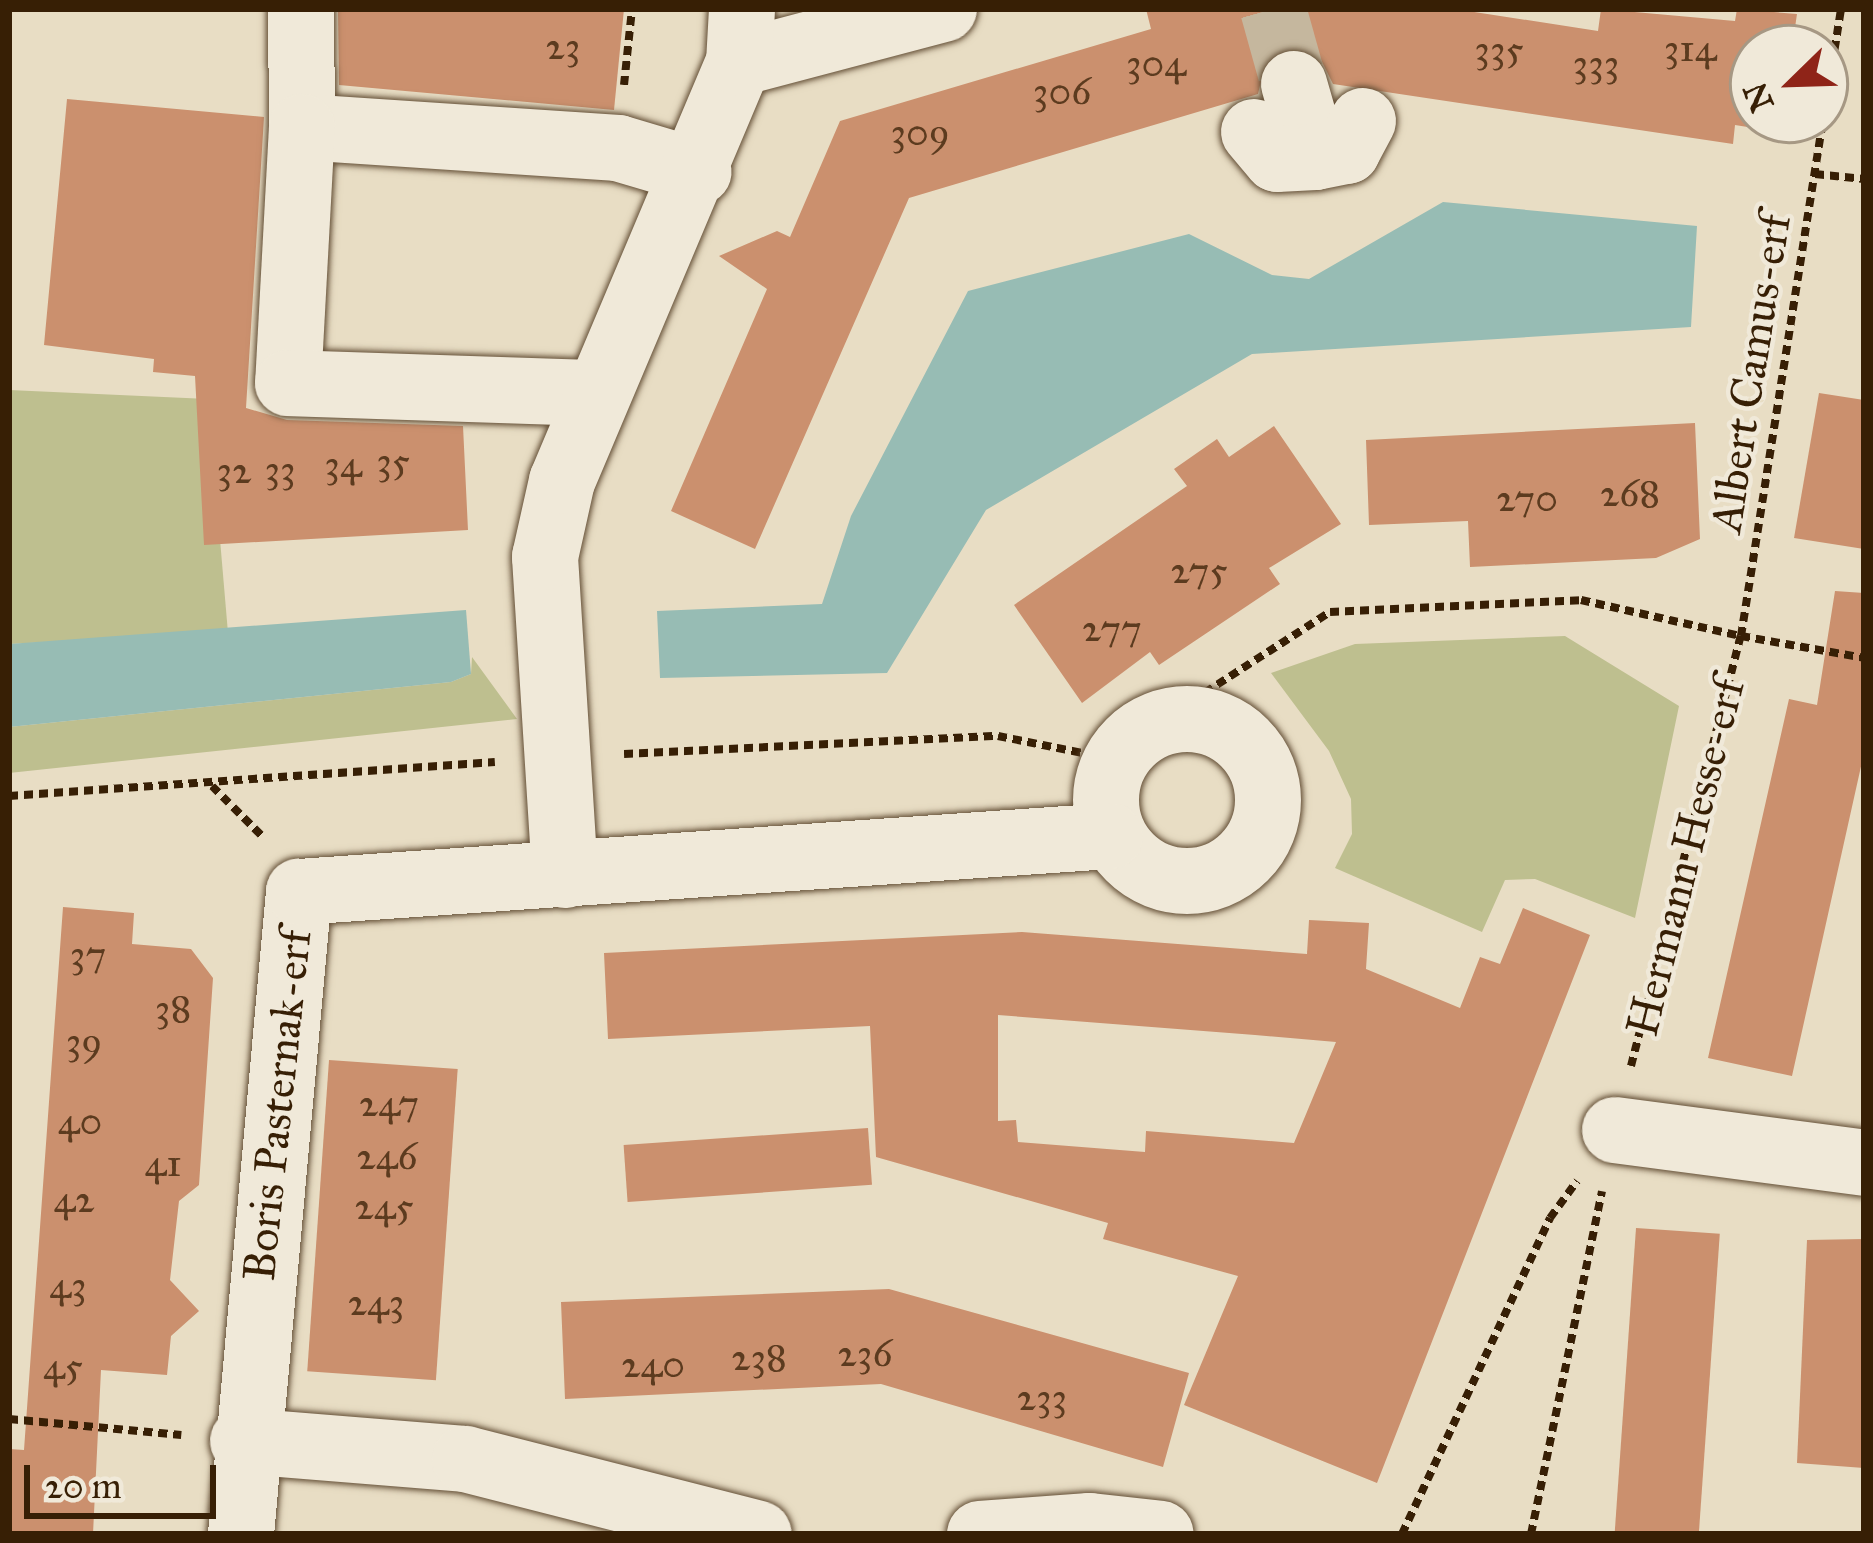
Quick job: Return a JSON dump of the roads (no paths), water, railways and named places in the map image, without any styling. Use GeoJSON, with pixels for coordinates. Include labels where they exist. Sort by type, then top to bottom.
{"type":"FeatureCollection","features":[{"type":"Feature","properties":{"kind":"street"},"geometry":{"type":"LineString","coordinates":[[301,9],[302,127],[289,382],[597,393]]}},
{"type":"Feature","properties":{"kind":"street"},"geometry":{"type":"LineString","coordinates":[[565,874],[545,556],[597,393],[699,172],[741,36],[944,9]]}},
{"type":"Feature","properties":{"kind":"street"},"geometry":{"type":"LineString","coordinates":[[1274,108],[1277,159],[1339,139]]}},
{"type":"Feature","properties":{"kind":"street"},"geometry":{"type":"LineString","coordinates":[[302,127],[618,148],[699,172]]}},
{"type":"Feature","properties":{"kind":"street"},"geometry":{"type":"LineString","coordinates":[[1167,717],[1220,723],[1259,759],[1270,811],[1246,859],[1198,884],[1146,875],[1110,836],[1112,759],[1167,717]]}},
{"type":"Feature","properties":{"kind":"street","name":"Boris Pasternak-erf"},"geometry":{"type":"LineString","coordinates":[[241,1534],[243,1441],[299,892],[1110,836]]}},
{"type":"Feature","properties":{"kind":"street"},"geometry":{"type":"LineString","coordinates":[[1615,1130],[1864,1163]]}},
{"type":"Feature","properties":{"kind":"street"},"geometry":{"type":"LineString","coordinates":[[243,1441],[465,1459],[759,1534]]}},
{"type":"Feature","properties":{"kind":"street"},"geometry":{"type":"LineString","coordinates":[[980,1534],[1090,1526],[1161,1534]]}},
{"type":"Feature","properties":{"kind":"water"},"geometry":{"type":"Polygon","coordinates":[[[1443,202],[1697,226],[1691,327],[1252,354],[986,510],[887,673],[660,678],[657,611],[822,604],[851,516],[968,291],[1189,234],[1272,275],[1309,279],[1443,202]]]}},
{"type":"Feature","properties":{"kind":"water"},"geometry":{"type":"Polygon","coordinates":[[[466,610],[471,674],[451,682],[9,727],[9,644],[466,610]]]}},
{"type":"Feature","properties":{"kind":"tunnel"},"geometry":{"type":"LineString","coordinates":[[1273,9],[1294,84]]}}]}
